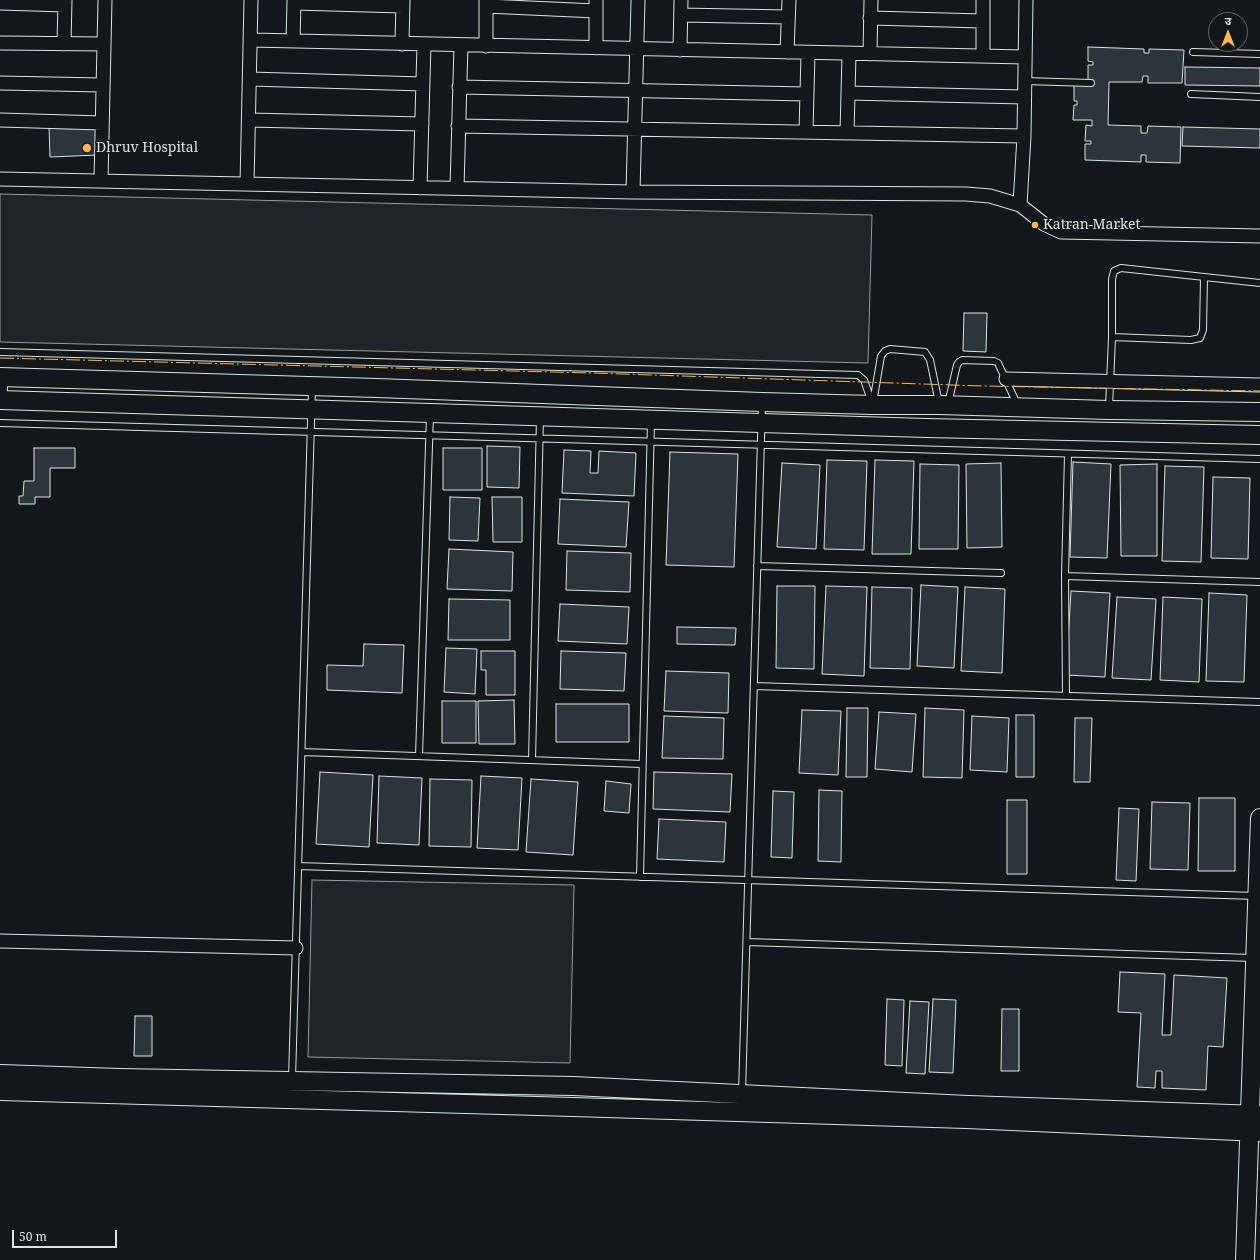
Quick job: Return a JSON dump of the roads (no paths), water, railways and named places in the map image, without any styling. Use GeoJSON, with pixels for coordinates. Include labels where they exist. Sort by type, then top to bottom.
{"type":"FeatureCollection","features":[{"type":"Feature","properties":{"kind":"street"},"geometry":{"type":"LineString","coordinates":[[101,181],[105,0]]}},
{"type":"Feature","properties":{"kind":"street"},"geometry":{"type":"LineString","coordinates":[[247,184],[251,0]]}},
{"type":"Feature","properties":{"kind":"street"},"geometry":{"type":"LineString","coordinates":[[633,192],[638,0]]}},
{"type":"Feature","properties":{"kind":"street"},"geometry":{"type":"LineString","coordinates":[[680,50],[681,0]]}},
{"type":"Feature","properties":{"kind":"street"},"geometry":{"type":"LineString","coordinates":[[787,52],[789,0]]}},
{"type":"Feature","properties":{"kind":"street"},"geometry":{"type":"LineString","coordinates":[[870,54],[871,0]]}},
{"type":"Feature","properties":{"kind":"street"},"geometry":{"type":"LineString","coordinates":[[983,0],[983,56]]}},
{"type":"Feature","properties":{"kind":"street"},"geometry":{"type":"LineString","coordinates":[[1020,205],[1024,136],[1026,0]]}},
{"type":"Feature","properties":{"kind":"street"},"geometry":{"type":"LineString","coordinates":[[293,41],[294,1],[403,3],[402,44]]}},
{"type":"Feature","properties":{"kind":"street"},"geometry":{"type":"LineString","coordinates":[[0,3],[65,2],[64,44]]}},
{"type":"Feature","properties":{"kind":"street"},"geometry":{"type":"LineString","coordinates":[[486,46],[486,3],[596,5],[596,48]]}},
{"type":"Feature","properties":{"kind":"street"},"geometry":{"type":"LineString","coordinates":[[681,14],[788,17]]}},
{"type":"Feature","properties":{"kind":"street"},"geometry":{"type":"LineString","coordinates":[[870,18],[983,21]]}},
{"type":"Feature","properties":{"kind":"street"},"geometry":{"type":"LineString","coordinates":[[251,40],[1025,57]]}},
{"type":"Feature","properties":{"kind":"street"},"geometry":{"type":"LineString","coordinates":[[0,43],[104,44]]}},
{"type":"Feature","properties":{"kind":"street"},"geometry":{"type":"LineString","coordinates":[[420,188],[424,44]]}},
{"type":"Feature","properties":{"kind":"street"},"geometry":{"type":"LineString","coordinates":[[457,188],[461,45]]}},
{"type":"Feature","properties":{"kind":"street"},"geometry":{"type":"LineString","coordinates":[[806,132],[808,53]]}},
{"type":"Feature","properties":{"kind":"street"},"geometry":{"type":"LineString","coordinates":[[847,133],[849,54]]}},
{"type":"Feature","properties":{"kind":"street"},"geometry":{"type":"LineString","coordinates":[[250,79],[423,84]]}},
{"type":"Feature","properties":{"kind":"street"},"geometry":{"type":"LineString","coordinates":[[0,83],[103,85]]}},
{"type":"Feature","properties":{"kind":"street"},"geometry":{"type":"LineString","coordinates":[[460,87],[807,94]]}},
{"type":"Feature","properties":{"kind":"street"},"geometry":{"type":"LineString","coordinates":[[848,93],[1024,97]]}},
{"type":"Feature","properties":{"kind":"street"},"geometry":{"type":"LineString","coordinates":[[0,120],[102,123]]}},
{"type":"Feature","properties":{"kind":"street"},"geometry":{"type":"LineString","coordinates":[[249,120],[422,124]]}},
{"type":"Feature","properties":{"kind":"street"},"geometry":{"type":"LineString","coordinates":[[458,126],[1024,136]]}},
{"type":"Feature","properties":{"kind":"street"},"geometry":{"type":"LineString","coordinates":[[0,179],[633,192],[966,194],[990,196],[1020,205],[1044,224],[1061,232],[1260,236]]}},
{"type":"Feature","properties":{"kind":"street"},"geometry":{"type":"LineString","coordinates":[[0,397],[0,377],[312,386],[762,402],[1260,412]]}},
{"type":"Feature","properties":{"kind":"street"},"geometry":{"type":"LineString","coordinates":[[1006,379],[1260,385]]}},
{"type":"Feature","properties":{"kind":"street"},"geometry":{"type":"LineString","coordinates":[[0,400],[312,408],[926,428],[1260,434]]}},
{"type":"Feature","properties":{"kind":"street"},"geometry":{"type":"LineString","coordinates":[[1245,1260],[1255,1123],[1255,958],[1260,818]]}},
{"type":"Feature","properties":{"kind":"street"},"geometry":{"type":"LineString","coordinates":[[0,941],[296,948]]}},
{"type":"Feature","properties":{"kind":"street"},"geometry":{"type":"LineString","coordinates":[[0,1074],[292,1090],[742,1103],[958,1119],[1255,1123]]}},
{"type":"Feature","properties":{"kind":"street"},"geometry":{"type":"LineString","coordinates":[[0,1091],[292,1090]]}},
{"type":"Feature","properties":{"kind":"lane"},"geometry":{"type":"LineString","coordinates":[[1193,52],[1260,54]]}},
{"type":"Feature","properties":{"kind":"lane"},"geometry":{"type":"LineString","coordinates":[[1025,81],[1091,83]]}},
{"type":"Feature","properties":{"kind":"lane"},"geometry":{"type":"LineString","coordinates":[[1191,94],[1260,97]]}},
{"type":"Feature","properties":{"kind":"lane"},"geometry":{"type":"LineString","coordinates":[[1109,410],[1112,337],[1112,279],[1114,271],[1121,268],[1260,284]]}},
{"type":"Feature","properties":{"kind":"lane"},"geometry":{"type":"LineString","coordinates":[[1112,337],[1191,340],[1200,338],[1203,330],[1204,278]]}},
{"type":"Feature","properties":{"kind":"lane"},"geometry":{"type":"LineString","coordinates":[[873,405],[881,356],[890,349],[925,352],[930,360],[944,405]]}},
{"type":"Feature","properties":{"kind":"lane"},"geometry":{"type":"LineString","coordinates":[[0,352],[858,375],[864,380],[873,405]]}},
{"type":"Feature","properties":{"kind":"lane"},"geometry":{"type":"LineString","coordinates":[[944,405],[957,365],[962,360],[994,361],[998,363],[1018,407]]}},
{"type":"Feature","properties":{"kind":"lane"},"geometry":{"type":"LineString","coordinates":[[292,1090],[312,386]]}},
{"type":"Feature","properties":{"kind":"lane"},"geometry":{"type":"LineString","coordinates":[[742,1103],[757,566],[762,445],[762,402]]}},
{"type":"Feature","properties":{"kind":"lane"},"geometry":{"type":"LineString","coordinates":[[419,756],[430,412]]}},
{"type":"Feature","properties":{"kind":"lane"},"geometry":{"type":"LineString","coordinates":[[532,760],[540,416]]}},
{"type":"Feature","properties":{"kind":"lane"},"geometry":{"type":"LineString","coordinates":[[640,877],[651,419]]}},
{"type":"Feature","properties":{"kind":"lane"},"geometry":{"type":"LineString","coordinates":[[0,423],[1260,460]]}},
{"type":"Feature","properties":{"kind":"lane"},"geometry":{"type":"LineString","coordinates":[[1066,696],[1065,576],[1068,454]]}},
{"type":"Feature","properties":{"kind":"lane"},"geometry":{"type":"LineString","coordinates":[[757,566],[1001,573]]}},
{"type":"Feature","properties":{"kind":"lane"},"geometry":{"type":"LineString","coordinates":[[1065,576],[1260,582]]}},
{"type":"Feature","properties":{"kind":"lane"},"geometry":{"type":"LineString","coordinates":[[754,686],[1260,702]]}},
{"type":"Feature","properties":{"kind":"lane"},"geometry":{"type":"LineString","coordinates":[[302,752],[642,764]]}},
{"type":"Feature","properties":{"kind":"lane"},"geometry":{"type":"LineString","coordinates":[[298,866],[1258,897]]}},
{"type":"Feature","properties":{"kind":"lane"},"geometry":{"type":"LineString","coordinates":[[747,942],[1255,958]]}},
{"type":"Feature","properties":{"kind":"place","name":"Dhruv Hospital"},"geometry":{"type":"Point","coordinates":[87,148]}},
{"type":"Feature","properties":{"kind":"place","name":"Katran Market"},"geometry":{"type":"Point","coordinates":[1035,225]}}]}
